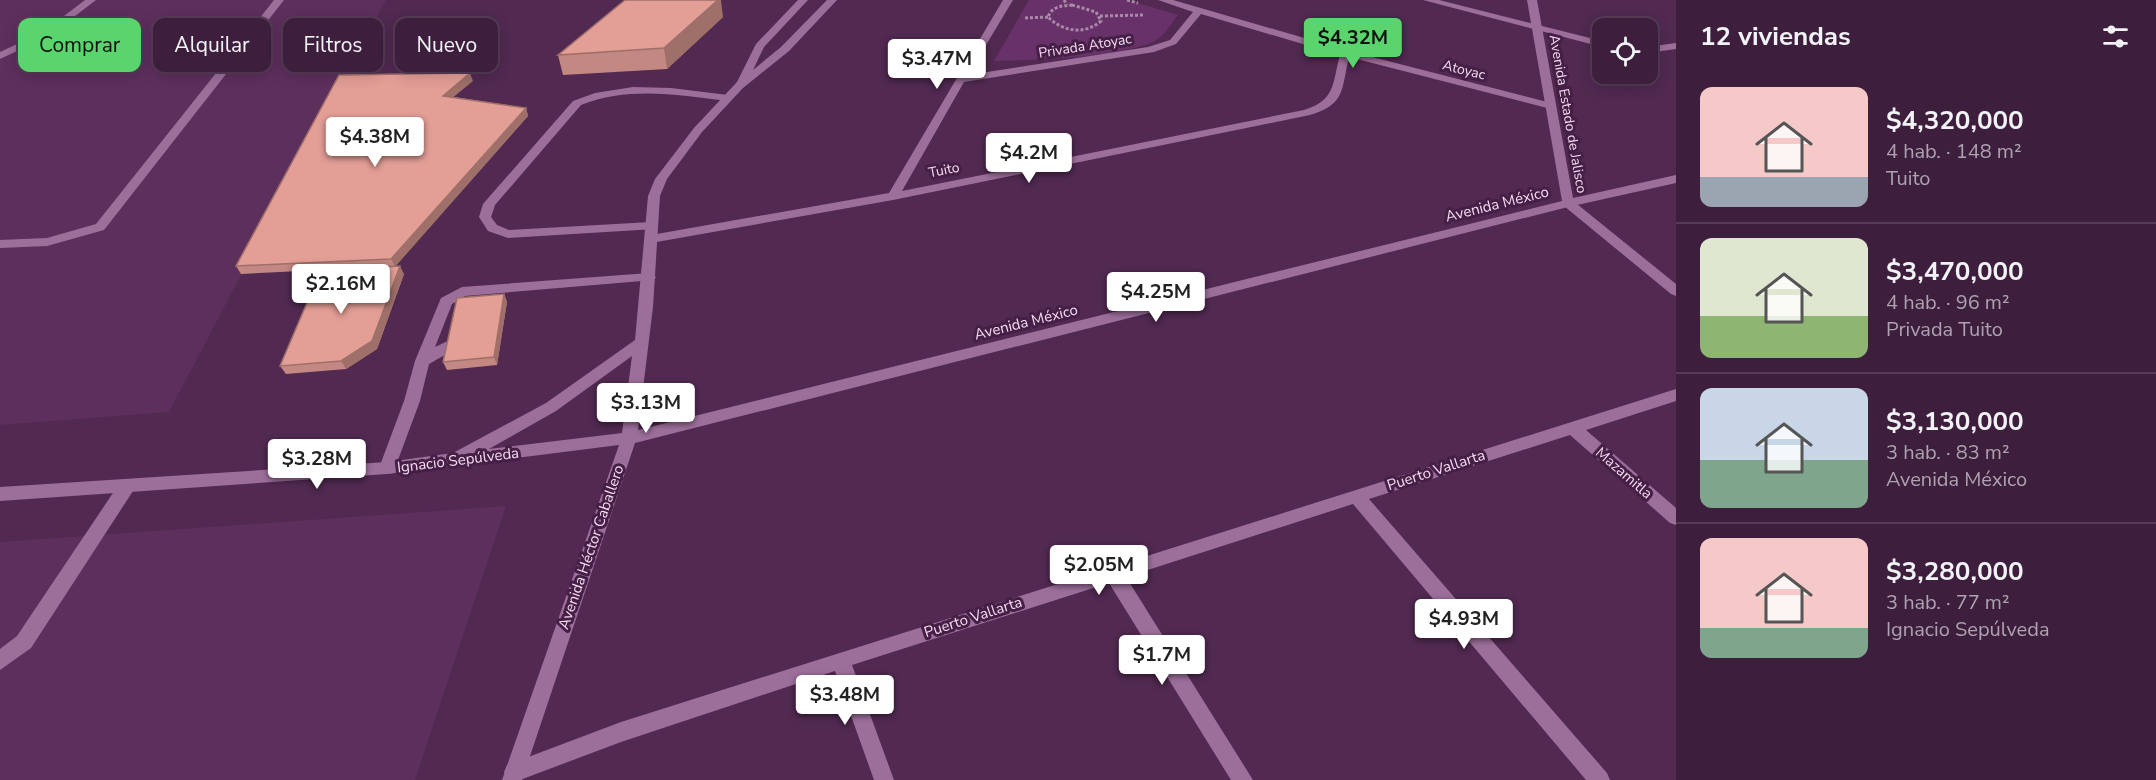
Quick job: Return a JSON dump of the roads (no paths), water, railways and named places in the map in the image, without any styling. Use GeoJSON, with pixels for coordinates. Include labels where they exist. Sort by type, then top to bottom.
{"type":"FeatureCollection","features":[{"type":"Feature","properties":{"kind":"street"},"geometry":{"type":"LineString","coordinates":[[0,56],[46,34],[91,0]]}},
{"type":"Feature","properties":{"kind":"street"},"geometry":{"type":"LineString","coordinates":[[0,244],[47,242],[100,227],[279,0]]}},
{"type":"Feature","properties":{"kind":"street","name":"Avenida Héctor Caballero"},"geometry":{"type":"LineString","coordinates":[[739,86],[760,46],[803,0]]}},
{"type":"Feature","properties":{"kind":"street","name":"Avenida Héctor Caballero"},"geometry":{"type":"LineString","coordinates":[[513,776],[629,438],[649,277],[654,196],[661,179],[691,138],[739,86],[785,49],[832,0]]}},
{"type":"Feature","properties":{"kind":"street"},"geometry":{"type":"LineString","coordinates":[[893,196],[1008,0]]}},
{"type":"Feature","properties":{"kind":"street","name":"Atoyac"},"geometry":{"type":"LineString","coordinates":[[1163,0],[1345,53],[1551,106]]}},
{"type":"Feature","properties":{"kind":"street"},"geometry":{"type":"LineString","coordinates":[[1428,0],[1592,41]]}},
{"type":"Feature","properties":{"kind":"street","name":"Avenida Estado de Jalisco"},"geometry":{"type":"LineString","coordinates":[[1532,0],[1568,203],[1676,291]]}},
{"type":"Feature","properties":{"kind":"street","name":"Privada Atoyac"},"geometry":{"type":"LineString","coordinates":[[960,79],[1150,50],[1173,42],[1199,10]]}},
{"type":"Feature","properties":{"kind":"street"},"geometry":{"type":"LineString","coordinates":[[1658,48],[1676,46]]}},
{"type":"Feature","properties":{"kind":"street","name":"Tuito"},"geometry":{"type":"LineString","coordinates":[[728,98],[639,88],[593,96],[577,103],[489,204],[485,217],[492,228],[508,234],[651,232],[893,196],[1316,111],[1333,100],[1345,53]]}},
{"type":"Feature","properties":{"kind":"street","name":"Avenida México"},"geometry":{"type":"LineString","coordinates":[[629,438],[1568,203],[1676,179]]}},
{"type":"Feature","properties":{"kind":"street"},"geometry":{"type":"LineString","coordinates":[[387,468],[412,401],[422,361],[442,306],[446,301],[462,292],[649,277]]}},
{"type":"Feature","properties":{"kind":"street"},"geometry":{"type":"LineString","coordinates":[[422,361],[452,344]]}},
{"type":"Feature","properties":{"kind":"street"},"geometry":{"type":"LineString","coordinates":[[448,462],[511,431],[551,407],[640,344]]}},
{"type":"Feature","properties":{"kind":"street","name":"Puerto Vallarta"},"geometry":{"type":"LineString","coordinates":[[513,776],[621,732],[1676,395]]}},
{"type":"Feature","properties":{"kind":"street","name":"Mazamitla"},"geometry":{"type":"LineString","coordinates":[[1572,427],[1676,518]]}},
{"type":"Feature","properties":{"kind":"street","name":"Ignacio Sepúlveda"},"geometry":{"type":"LineString","coordinates":[[0,494],[387,468],[629,438]]}},
{"type":"Feature","properties":{"kind":"street"},"geometry":{"type":"LineString","coordinates":[[0,661],[24,642],[127,486]]}},
{"type":"Feature","properties":{"kind":"street"},"geometry":{"type":"LineString","coordinates":[[1356,496],[1600,780]]}},
{"type":"Feature","properties":{"kind":"street"},"geometry":{"type":"LineString","coordinates":[[1113,573],[1243,780]]}},
{"type":"Feature","properties":{"kind":"street"},"geometry":{"type":"LineString","coordinates":[[841,660],[884,780]]}}]}
